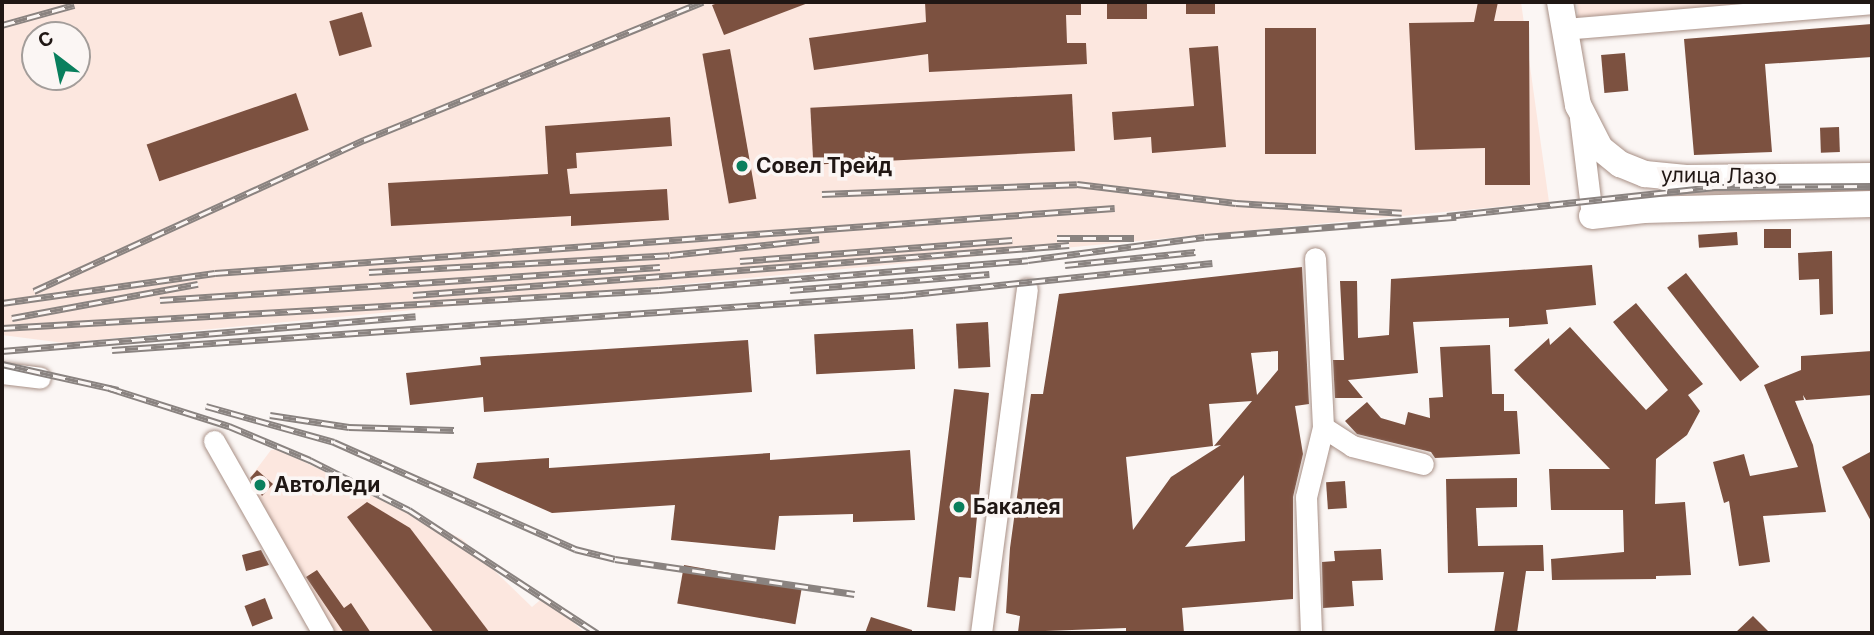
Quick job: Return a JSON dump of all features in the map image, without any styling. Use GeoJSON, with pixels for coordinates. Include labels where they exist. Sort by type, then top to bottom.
{"type":"FeatureCollection","features":[{"type":"Feature","properties":{"kind":"main road","name":"улица Лазо"},"geometry":{"type":"LineString","coordinates":[[1560,2],[1578,105],[1600,148],[1620,164],[1646,174],[1686,178],[1872,176]]}},
{"type":"Feature","properties":{"kind":"main road","name":"улица Лазо"},"geometry":{"type":"LineString","coordinates":[[1592,216],[1644,210],[1872,204]]}},
{"type":"Feature","properties":{"kind":"street"},"geometry":{"type":"LineString","coordinates":[[1564,29],[1872,3]]}},
{"type":"Feature","properties":{"kind":"street"},"geometry":{"type":"LineString","coordinates":[[1578,105],[1592,216]]}},
{"type":"Feature","properties":{"kind":"street"},"geometry":{"type":"LineString","coordinates":[[1311,633],[1306,497],[1323,427],[1315,258]]}},
{"type":"Feature","properties":{"kind":"street"},"geometry":{"type":"LineString","coordinates":[[981,633],[1027,289]]}},
{"type":"Feature","properties":{"kind":"street"},"geometry":{"type":"LineString","coordinates":[[2,373],[40,378]]}},
{"type":"Feature","properties":{"kind":"street"},"geometry":{"type":"LineString","coordinates":[[1323,427],[1352,446],[1423,464]]}},
{"type":"Feature","properties":{"kind":"street"},"geometry":{"type":"LineString","coordinates":[[214,442],[286,575],[323,633]]}},
{"type":"Feature","properties":{"kind":"shaded area"},"geometry":{"type":"Polygon","coordinates":[[[2,2],[1521,2],[1549,202],[64,343],[2,335],[2,2]]]}},
{"type":"Feature","properties":{"kind":"shaded area"},"geometry":{"type":"Polygon","coordinates":[[[1577,2],[1763,2],[1578,17],[1577,2]]]}},
{"type":"Feature","properties":{"kind":"shaded area"},"geometry":{"type":"Polygon","coordinates":[[[278,449],[462,539],[532,607],[545,596],[585,633],[334,633],[275,540],[246,483],[271,450],[278,449]]]}},
{"type":"Feature","properties":{"kind":"building"},"geometry":{"type":"Polygon","coordinates":[[[721,2],[808,3],[724,35],[712,5],[721,2]]]}},
{"type":"Feature","properties":{"kind":"building"},"geometry":{"type":"Polygon","coordinates":[[[925,2],[1081,2],[1081,15],[1066,15],[1067,43],[1086,43],[1087,64],[929,72],[928,54],[814,70],[809,38],[926,22],[925,2]]]}},
{"type":"Feature","properties":{"kind":"building"},"geometry":{"type":"Polygon","coordinates":[[[1107,2],[1147,2],[1147,19],[1107,19],[1107,2]]]}},
{"type":"Feature","properties":{"kind":"building"},"geometry":{"type":"Polygon","coordinates":[[[1186,2],[1215,2],[1215,14],[1186,14],[1186,2]]]}},
{"type":"Feature","properties":{"kind":"building"},"geometry":{"type":"Polygon","coordinates":[[[1478,2],[1498,2],[1494,21],[1529,21],[1530,185],[1485,185],[1485,148],[1415,150],[1409,23],[1474,22],[1478,2]]]}},
{"type":"Feature","properties":{"kind":"building"},"geometry":{"type":"Polygon","coordinates":[[[362,12],[372,47],[339,56],[329,21],[362,12]]]}},
{"type":"Feature","properties":{"kind":"building"},"geometry":{"type":"Polygon","coordinates":[[[1872,24],[1872,57],[1765,64],[1772,152],[1694,155],[1684,39],[1872,24]]]}},
{"type":"Feature","properties":{"kind":"building"},"geometry":{"type":"Polygon","coordinates":[[[1265,28],[1316,28],[1316,154],[1265,154],[1265,28]]]}},
{"type":"Feature","properties":{"kind":"building"},"geometry":{"type":"Polygon","coordinates":[[[1218,46],[1226,147],[1152,153],[1151,137],[1114,140],[1112,112],[1194,106],[1189,48],[1218,46]]]}},
{"type":"Feature","properties":{"kind":"building"},"geometry":{"type":"Polygon","coordinates":[[[730,49],[756,199],[729,204],[702,54],[730,49]]]}},
{"type":"Feature","properties":{"kind":"building"},"geometry":{"type":"Polygon","coordinates":[[[1625,53],[1628,91],[1604,93],[1601,55],[1625,53]]]}},
{"type":"Feature","properties":{"kind":"building"},"geometry":{"type":"Polygon","coordinates":[[[296,93],[309,130],[159,181],[147,144],[296,93]]]}},
{"type":"Feature","properties":{"kind":"building"},"geometry":{"type":"Polygon","coordinates":[[[1072,94],[1075,151],[813,165],[810,108],[1072,94]]]}},
{"type":"Feature","properties":{"kind":"building"},"geometry":{"type":"Polygon","coordinates":[[[670,117],[672,146],[576,153],[577,168],[567,169],[570,194],[667,189],[669,220],[571,226],[571,216],[391,226],[388,183],[548,174],[545,126],[670,117]]]}},
{"type":"Feature","properties":{"kind":"building"},"geometry":{"type":"Polygon","coordinates":[[[1839,127],[1840,152],[1821,153],[1820,128],[1839,127]]]}},
{"type":"Feature","properties":{"kind":"building"},"geometry":{"type":"Polygon","coordinates":[[[1764,229],[1791,229],[1791,248],[1764,248],[1764,229]]]}},
{"type":"Feature","properties":{"kind":"building"},"geometry":{"type":"Polygon","coordinates":[[[1737,232],[1738,245],[1699,248],[1698,235],[1737,232]]]}},
{"type":"Feature","properties":{"kind":"building"},"geometry":{"type":"Polygon","coordinates":[[[1832,251],[1833,314],[1820,315],[1819,279],[1799,280],[1798,253],[1832,251]]]}},
{"type":"Feature","properties":{"kind":"building"},"geometry":{"type":"Polygon","coordinates":[[[1592,265],[1596,305],[1546,310],[1548,324],[1509,327],[1509,318],[1413,322],[1418,373],[1348,380],[1363,398],[1335,398],[1333,360],[1344,360],[1340,281],[1357,281],[1358,338],[1389,335],[1391,279],[1592,265]]]}},
{"type":"Feature","properties":{"kind":"building"},"geometry":{"type":"Polygon","coordinates":[[[1302,267],[1309,404],[1295,406],[1303,454],[1293,497],[1293,599],[1182,608],[1184,633],[1126,633],[1126,628],[1018,632],[1020,616],[1006,613],[1010,548],[1031,394],[1043,394],[1059,294],[1302,267]],[[1278,351],[1251,353],[1257,395],[1278,370],[1278,351]],[[1252,401],[1209,404],[1213,446],[1126,457],[1133,530],[1171,477],[1221,445],[1214,446],[1252,401]],[[1244,475],[1185,547],[1245,541],[1244,475]]]}},
{"type":"Feature","properties":{"kind":"building"},"geometry":{"type":"Polygon","coordinates":[[[1686,273],[1759,367],[1740,382],[1667,288],[1686,273]]]}},
{"type":"Feature","properties":{"kind":"building"},"geometry":{"type":"Polygon","coordinates":[[[1636,303],[1703,384],[1688,395],[1700,411],[1687,435],[1656,459],[1655,504],[1685,502],[1691,575],[1656,576],[1656,579],[1552,580],[1551,559],[1624,552],[1623,510],[1551,510],[1549,469],[1610,469],[1514,370],[1549,338],[1550,345],[1570,327],[1646,410],[1668,390],[1613,322],[1636,303]]]}},
{"type":"Feature","properties":{"kind":"building"},"geometry":{"type":"Polygon","coordinates":[[[988,322],[990,367],[958,369],[956,324],[988,322]]]}},
{"type":"Feature","properties":{"kind":"building"},"geometry":{"type":"Polygon","coordinates":[[[913,329],[915,369],[816,374],[814,334],[913,329]]]}},
{"type":"Feature","properties":{"kind":"building"},"geometry":{"type":"Polygon","coordinates":[[[748,340],[752,392],[484,412],[483,397],[410,405],[406,373],[481,365],[480,357],[748,340]]]}},
{"type":"Feature","properties":{"kind":"building"},"geometry":{"type":"Polygon","coordinates":[[[1490,345],[1492,394],[1504,394],[1504,411],[1517,411],[1520,454],[1435,458],[1431,452],[1357,434],[1345,421],[1367,402],[1381,418],[1405,425],[1408,412],[1430,418],[1429,398],[1443,397],[1440,347],[1490,345]]]}},
{"type":"Feature","properties":{"kind":"building"},"geometry":{"type":"Polygon","coordinates":[[[1872,351],[1872,395],[1806,400],[1803,395],[1804,400],[1795,401],[1813,445],[1826,512],[1763,516],[1770,562],[1739,566],[1729,501],[1724,503],[1713,462],[1744,454],[1750,476],[1798,467],[1764,385],[1801,370],[1801,356],[1872,351]]]}},
{"type":"Feature","properties":{"kind":"building","name":"Бакалея"},"geometry":{"type":"Polygon","coordinates":[[[954,389],[989,393],[971,578],[959,577],[955,611],[927,607],[954,389]]]}},
{"type":"Feature","properties":{"kind":"building"},"geometry":{"type":"Polygon","coordinates":[[[910,450],[915,520],[853,522],[853,514],[779,516],[775,550],[671,540],[675,505],[552,513],[473,478],[477,463],[549,458],[549,468],[770,453],[770,460],[910,450]]]}},
{"type":"Feature","properties":{"kind":"building"},"geometry":{"type":"Polygon","coordinates":[[[1872,451],[1872,523],[1842,467],[1872,451]]]}},
{"type":"Feature","properties":{"kind":"building"},"geometry":{"type":"Polygon","coordinates":[[[257,470],[273,484],[262,496],[250,478],[257,470]]]}},
{"type":"Feature","properties":{"kind":"building"},"geometry":{"type":"Polygon","coordinates":[[[1517,478],[1517,507],[1476,508],[1478,546],[1543,545],[1544,571],[1526,571],[1517,633],[1494,633],[1504,572],[1448,573],[1446,479],[1517,478]]]}},
{"type":"Feature","properties":{"kind":"building"},"geometry":{"type":"Polygon","coordinates":[[[1345,481],[1347,508],[1328,509],[1326,482],[1345,481]]]}},
{"type":"Feature","properties":{"kind":"building"},"geometry":{"type":"Polygon","coordinates":[[[367,502],[410,528],[490,633],[434,633],[347,517],[367,502]]]}},
{"type":"Feature","properties":{"kind":"building"},"geometry":{"type":"Polygon","coordinates":[[[1381,549],[1383,580],[1352,581],[1354,606],[1323,608],[1322,562],[1335,561],[1334,551],[1381,549]]]}},
{"type":"Feature","properties":{"kind":"building"},"geometry":{"type":"Polygon","coordinates":[[[261,550],[269,565],[246,571],[242,555],[261,550]]]}},
{"type":"Feature","properties":{"kind":"building"},"geometry":{"type":"Polygon","coordinates":[[[684,565],[802,586],[795,624],[677,603],[684,565]]]}},
{"type":"Feature","properties":{"kind":"building"},"geometry":{"type":"Polygon","coordinates":[[[317,570],[344,608],[351,603],[371,633],[344,633],[306,577],[317,570]]]}},
{"type":"Feature","properties":{"kind":"building"},"geometry":{"type":"Polygon","coordinates":[[[265,598],[273,619],[252,626],[244,606],[265,598]]]}},
{"type":"Feature","properties":{"kind":"building"},"geometry":{"type":"Polygon","coordinates":[[[1753,616],[1770,633],[1735,633],[1753,616]]]}},
{"type":"Feature","properties":{"kind":"building"},"geometry":{"type":"Polygon","coordinates":[[[871,617],[912,630],[912,633],[865,633],[871,617]]]}},
{"type":"Feature","properties":{"kind":"railway"},"geometry":{"type":"LineString","coordinates":[[34,291],[364,140],[703,2]]}},
{"type":"Feature","properties":{"kind":"railway"},"geometry":{"type":"LineString","coordinates":[[2,25],[74,5]]}},
{"type":"Feature","properties":{"kind":"railway"},"geometry":{"type":"LineString","coordinates":[[822,194],[1077,184],[1236,203],[1402,213]]}},
{"type":"Feature","properties":{"kind":"railway"},"geometry":{"type":"LineString","coordinates":[[1447,216],[1714,187],[1872,186]]}},
{"type":"Feature","properties":{"kind":"railway"},"geometry":{"type":"LineString","coordinates":[[2,303],[215,273],[1115,208]]}},
{"type":"Feature","properties":{"kind":"railway"},"geometry":{"type":"LineString","coordinates":[[2,328],[659,290],[1028,260],[1205,237],[1456,217]]}},
{"type":"Feature","properties":{"kind":"railway"},"geometry":{"type":"LineString","coordinates":[[1057,238],[1134,238]]}},
{"type":"Feature","properties":{"kind":"railway"},"geometry":{"type":"LineString","coordinates":[[369,272],[670,255],[819,239]]}},
{"type":"Feature","properties":{"kind":"railway"},"geometry":{"type":"LineString","coordinates":[[740,261],[1012,240]]}},
{"type":"Feature","properties":{"kind":"railway"},"geometry":{"type":"LineString","coordinates":[[413,295],[1069,245]]}},
{"type":"Feature","properties":{"kind":"railway"},"geometry":{"type":"LineString","coordinates":[[1065,265],[1195,252]]}},
{"type":"Feature","properties":{"kind":"railway"},"geometry":{"type":"LineString","coordinates":[[112,350],[903,295],[1212,263]]}},
{"type":"Feature","properties":{"kind":"railway"},"geometry":{"type":"LineString","coordinates":[[160,300],[660,267]]}},
{"type":"Feature","properties":{"kind":"railway"},"geometry":{"type":"LineString","coordinates":[[790,290],[989,274]]}},
{"type":"Feature","properties":{"kind":"railway"},"geometry":{"type":"LineString","coordinates":[[12,318],[198,284]]}},
{"type":"Feature","properties":{"kind":"railway"},"geometry":{"type":"LineString","coordinates":[[2,351],[416,316]]}},
{"type":"Feature","properties":{"kind":"railway"},"geometry":{"type":"LineString","coordinates":[[2,364],[118,390]]}},
{"type":"Feature","properties":{"kind":"railway"},"geometry":{"type":"LineString","coordinates":[[109,388],[229,426],[310,460],[409,510],[597,633]]}},
{"type":"Feature","properties":{"kind":"railway"},"geometry":{"type":"LineString","coordinates":[[206,406],[334,442],[575,549],[615,559],[854,594]]}},
{"type":"Feature","properties":{"kind":"railway"},"geometry":{"type":"LineString","coordinates":[[270,415],[349,427],[454,430]]}},
{"type":"Feature","properties":{"kind":"place","name":"Совел Трейд"},"geometry":{"type":"Point","coordinates":[742,166]}},
{"type":"Feature","properties":{"kind":"place","name":"АвтоЛеди"},"geometry":{"type":"Point","coordinates":[260,485]}},
{"type":"Feature","properties":{"kind":"place","name":"Бакалея"},"geometry":{"type":"Point","coordinates":[959,507]}}]}
